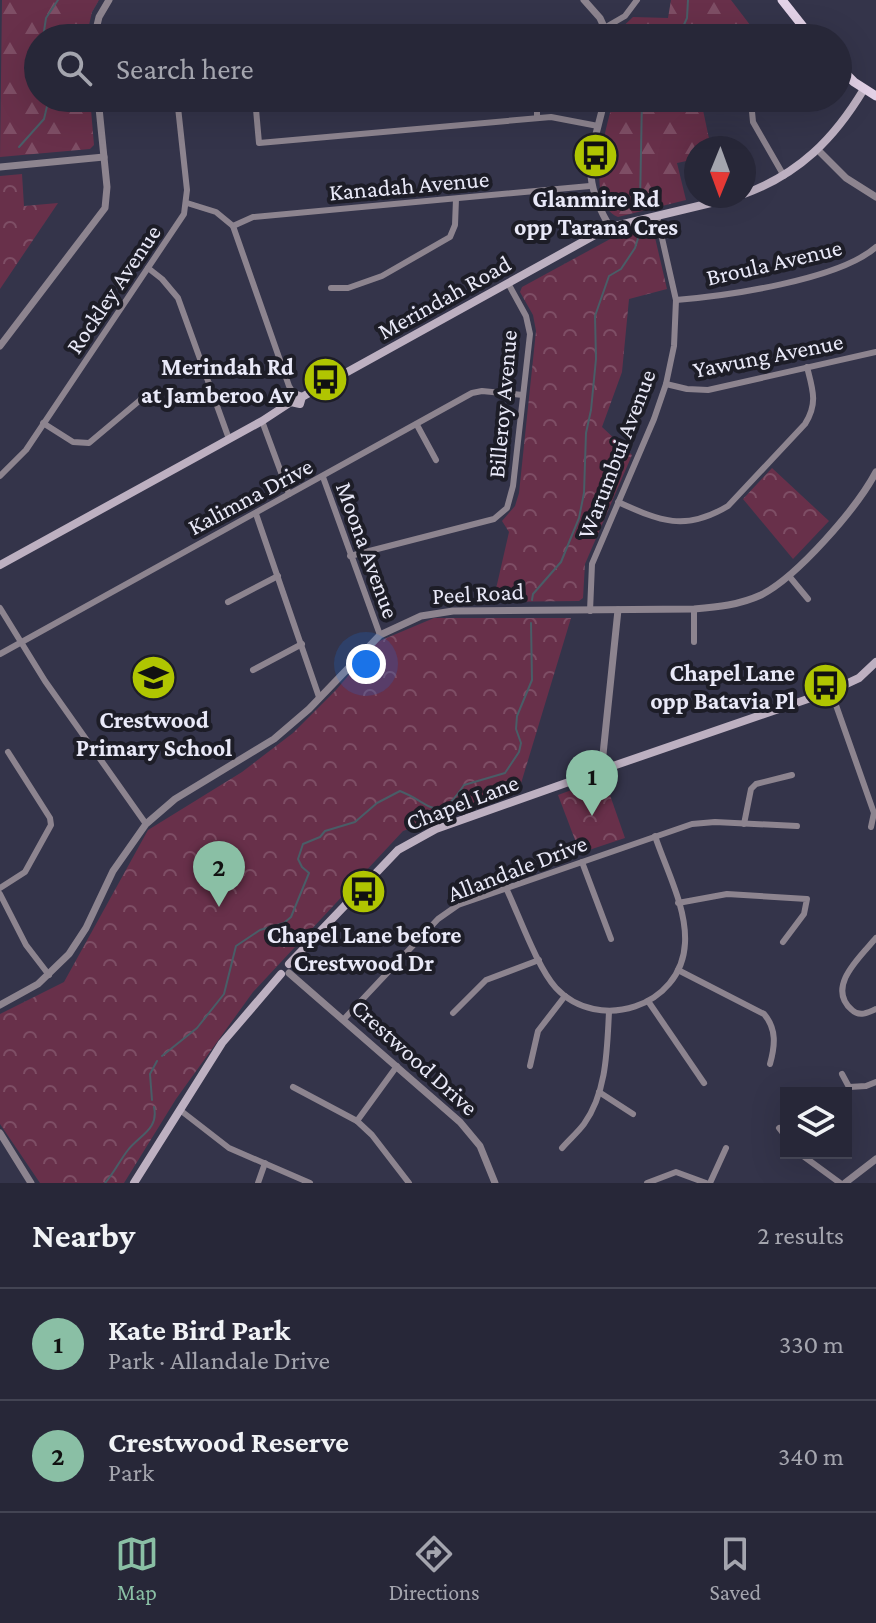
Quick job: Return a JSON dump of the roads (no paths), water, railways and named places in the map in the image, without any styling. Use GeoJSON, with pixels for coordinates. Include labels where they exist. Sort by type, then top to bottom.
{"type":"FeatureCollection","features":[{"type":"Feature","properties":{"kind":"main road"},"geometry":{"type":"LineString","coordinates":[[782,0],[801,24]]}},
{"type":"Feature","properties":{"kind":"main road"},"geometry":{"type":"LineString","coordinates":[[852,78],[876,96]]}},
{"type":"Feature","properties":{"kind":"main road","name":"Merindah Road"},"geometry":{"type":"LineString","coordinates":[[852,109],[864,89]]}},
{"type":"Feature","properties":{"kind":"main road","name":"Merindah Road"},"geometry":{"type":"LineString","coordinates":[[756,189],[784,176],[818,150],[851,112]]}},
{"type":"Feature","properties":{"kind":"main road","name":"Merindah Road"},"geometry":{"type":"LineString","coordinates":[[0,565],[262,421],[296,398],[509,285],[609,226],[689,208]]}},
{"type":"Feature","properties":{"kind":"main road","name":"Chapel Lane"},"geometry":{"type":"LineString","coordinates":[[134,1183],[222,1043],[388,860],[407,844],[436,829],[604,767],[831,691],[859,678],[876,662]]}},
{"type":"Feature","properties":{"kind":"street"},"geometry":{"type":"LineString","coordinates":[[97,24],[109,0]]}},
{"type":"Feature","properties":{"kind":"street"},"geometry":{"type":"LineString","coordinates":[[584,0],[604,24]]}},
{"type":"Feature","properties":{"kind":"street"},"geometry":{"type":"LineString","coordinates":[[611,24],[625,16],[637,0]]}},
{"type":"Feature","properties":{"kind":"street"},"geometry":{"type":"LineString","coordinates":[[0,346],[103,212],[108,194],[99,112]]}},
{"type":"Feature","properties":{"kind":"street"},"geometry":{"type":"LineString","coordinates":[[178,112],[187,203],[216,212],[233,226],[289,386],[296,398]]}},
{"type":"Feature","properties":{"kind":"street"},"geometry":{"type":"LineString","coordinates":[[256,112],[259,143],[537,118],[562,117],[598,126]]}},
{"type":"Feature","properties":{"kind":"street"},"geometry":{"type":"LineString","coordinates":[[537,112],[537,118]]}},
{"type":"Feature","properties":{"kind":"street"},"geometry":{"type":"LineString","coordinates":[[602,112],[590,163],[590,186],[609,226]]}},
{"type":"Feature","properties":{"kind":"street"},"geometry":{"type":"LineString","coordinates":[[752,112],[753,122],[784,176]]}},
{"type":"Feature","properties":{"kind":"street"},"geometry":{"type":"LineString","coordinates":[[818,150],[846,178],[876,197]]}},
{"type":"Feature","properties":{"kind":"street"},"geometry":{"type":"LineString","coordinates":[[0,167],[104,157]]}},
{"type":"Feature","properties":{"kind":"street","name":"Kanadah Avenue"},"geometry":{"type":"LineString","coordinates":[[233,226],[253,217],[590,186]]}},
{"type":"Feature","properties":{"kind":"street"},"geometry":{"type":"LineString","coordinates":[[331,288],[348,288],[382,276],[450,237],[455,225],[456,199]]}},
{"type":"Feature","properties":{"kind":"street","name":"Rockley Avenue"},"geometry":{"type":"LineString","coordinates":[[0,476],[26,450],[178,227],[187,203]]}},
{"type":"Feature","properties":{"kind":"street","name":"Warumbui Avenue"},"geometry":{"type":"LineString","coordinates":[[590,611],[591,570],[666,384],[674,346],[676,300],[657,216]]}},
{"type":"Feature","properties":{"kind":"street","name":"Broula Avenue"},"geometry":{"type":"LineString","coordinates":[[676,300],[719,296],[837,270],[858,261],[876,247]]}},
{"type":"Feature","properties":{"kind":"street"},"geometry":{"type":"LineString","coordinates":[[148,268],[178,298],[229,439]]}},
{"type":"Feature","properties":{"kind":"street","name":"Billeroy Avenue"},"geometry":{"type":"LineString","coordinates":[[350,556],[485,523],[507,508],[513,486],[530,324],[509,285]]}},
{"type":"Feature","properties":{"kind":"street","name":"Yawung Avenue"},"geometry":{"type":"LineString","coordinates":[[666,384],[708,390],[876,352]]}},
{"type":"Feature","properties":{"kind":"street"},"geometry":{"type":"LineString","coordinates":[[618,502],[656,519],[676,522],[703,519],[728,506],[805,424],[813,411],[815,398],[807,367]]}},
{"type":"Feature","properties":{"kind":"street","name":"Kalimna Drive"},"geometry":{"type":"LineString","coordinates":[[0,654],[472,393],[523,395]]}},
{"type":"Feature","properties":{"kind":"street"},"geometry":{"type":"LineString","coordinates":[[43,423],[73,442],[89,443],[145,396]]}},
{"type":"Feature","properties":{"kind":"street"},"geometry":{"type":"LineString","coordinates":[[262,421],[289,494]]}},
{"type":"Feature","properties":{"kind":"street"},"geometry":{"type":"LineString","coordinates":[[417,425],[436,460]]}},
{"type":"Feature","properties":{"kind":"street","name":"Peel Road"},"geometry":{"type":"LineString","coordinates":[[0,1005],[49,975],[78,942],[113,871],[146,824],[175,799],[274,739],[380,635],[407,621],[437,613],[694,609],[747,601],[789,576],[855,507],[876,472]]}},
{"type":"Feature","properties":{"kind":"street","name":"Moona Avenue"},"geometry":{"type":"LineString","coordinates":[[323,477],[380,635]]}},
{"type":"Feature","properties":{"kind":"street"},"geometry":{"type":"LineString","coordinates":[[256,514],[319,697]]}},
{"type":"Feature","properties":{"kind":"street"},"geometry":{"type":"LineString","coordinates":[[228,602],[278,576]]}},
{"type":"Feature","properties":{"kind":"street"},"geometry":{"type":"LineString","coordinates":[[789,576],[808,599]]}},
{"type":"Feature","properties":{"kind":"street"},"geometry":{"type":"LineString","coordinates":[[0,608],[146,824]]}},
{"type":"Feature","properties":{"kind":"street"},"geometry":{"type":"LineString","coordinates":[[694,609],[694,642]]}},
{"type":"Feature","properties":{"kind":"street"},"geometry":{"type":"LineString","coordinates":[[604,767],[618,610]]}},
{"type":"Feature","properties":{"kind":"street"},"geometry":{"type":"LineString","coordinates":[[253,670],[302,644]]}},
{"type":"Feature","properties":{"kind":"street"},"geometry":{"type":"LineString","coordinates":[[831,691],[874,813],[871,827]]}},
{"type":"Feature","properties":{"kind":"street"},"geometry":{"type":"LineString","coordinates":[[0,888],[25,872],[51,825],[50,818],[8,752]]}},
{"type":"Feature","properties":{"kind":"street"},"geometry":{"type":"LineString","coordinates":[[744,824],[751,789],[756,784],[792,775]]}},
{"type":"Feature","properties":{"kind":"street","name":"Allandale Drive"},"geometry":{"type":"LineString","coordinates":[[343,1020],[438,919],[458,905],[692,824],[797,826]]}},
{"type":"Feature","properties":{"kind":"street"},"geometry":{"type":"LineString","coordinates":[[506,888],[539,960],[554,985],[565,996],[584,1007],[609,1012],[628,1009],[648,1001],[668,985],[678,970],[685,946],[685,930],[678,903],[655,836]]}},
{"type":"Feature","properties":{"kind":"street"},"geometry":{"type":"LineString","coordinates":[[582,862],[611,939]]}},
{"type":"Feature","properties":{"kind":"street"},"geometry":{"type":"LineString","coordinates":[[0,894],[26,945],[49,975]]}},
{"type":"Feature","properties":{"kind":"street"},"geometry":{"type":"LineString","coordinates":[[678,903],[727,894],[807,899],[804,914],[783,942]]}},
{"type":"Feature","properties":{"kind":"street"},"geometry":{"type":"LineString","coordinates":[[876,938],[846,975],[842,987],[846,1002],[854,1012],[865,1014],[876,1009]]}},
{"type":"Feature","properties":{"kind":"street"},"geometry":{"type":"LineString","coordinates":[[453,1013],[486,980],[539,960]]}},
{"type":"Feature","properties":{"kind":"street","name":"Crestwood Drive"},"geometry":{"type":"LineString","coordinates":[[286,970],[454,1116],[475,1139],[490,1165],[495,1183]]}},
{"type":"Feature","properties":{"kind":"street"},"geometry":{"type":"LineString","coordinates":[[678,970],[764,1014],[774,1033],[770,1064]]}},
{"type":"Feature","properties":{"kind":"street"},"geometry":{"type":"LineString","coordinates":[[530,1066],[538,1031],[565,996]]}},
{"type":"Feature","properties":{"kind":"street"},"geometry":{"type":"LineString","coordinates":[[648,1001],[704,1083]]}},
{"type":"Feature","properties":{"kind":"street"},"geometry":{"type":"LineString","coordinates":[[562,1148],[585,1123],[599,1092],[607,1054],[609,1012]]}},
{"type":"Feature","properties":{"kind":"street"},"geometry":{"type":"LineString","coordinates":[[357,1121],[397,1066]]}},
{"type":"Feature","properties":{"kind":"street"},"geometry":{"type":"LineString","coordinates":[[842,1074],[846,1087]]}},
{"type":"Feature","properties":{"kind":"street"},"geometry":{"type":"LineString","coordinates":[[852,1089],[876,1082]]}},
{"type":"Feature","properties":{"kind":"street"},"geometry":{"type":"LineString","coordinates":[[293,1087],[357,1121],[372,1135],[409,1183]]}},
{"type":"Feature","properties":{"kind":"street"},"geometry":{"type":"LineString","coordinates":[[599,1092],[633,1114]]}},
{"type":"Feature","properties":{"kind":"street"},"geometry":{"type":"LineString","coordinates":[[180,1110],[229,1148],[310,1183]]}},
{"type":"Feature","properties":{"kind":"street"},"geometry":{"type":"LineString","coordinates":[[0,1133],[31,1183]]}},
{"type":"Feature","properties":{"kind":"street"},"geometry":{"type":"LineString","coordinates":[[647,1183],[676,1172],[708,1183],[726,1148]]}},
{"type":"Feature","properties":{"kind":"street"},"geometry":{"type":"LineString","coordinates":[[808,1159],[843,1183],[876,1159]]}},
{"type":"Feature","properties":{"kind":"street"},"geometry":{"type":"LineString","coordinates":[[258,1183],[265,1163]]}},
{"type":"Feature","properties":{"kind":"waterway"},"geometry":{"type":"LineString","coordinates":[[45,24],[58,0]]}},
{"type":"Feature","properties":{"kind":"waterway"},"geometry":{"type":"LineString","coordinates":[[684,24],[688,0]]}},
{"type":"Feature","properties":{"kind":"waterway"},"geometry":{"type":"LineString","coordinates":[[19,147],[44,119],[46,112]]}},
{"type":"Feature","properties":{"kind":"waterway"},"geometry":{"type":"LineString","coordinates":[[640,205],[642,112]]}},
{"type":"Feature","properties":{"kind":"waterway"},"geometry":{"type":"LineString","coordinates":[[532,600],[533,594],[561,562],[579,518],[596,359],[595,316],[609,276],[621,269],[635,248],[640,232]]}},
{"type":"Feature","properties":{"kind":"waterway"},"geometry":{"type":"LineString","coordinates":[[162,1056],[197,1028],[224,994],[236,946],[260,930],[284,923],[291,917],[309,873],[298,859],[303,844],[320,837],[325,831],[355,822],[377,803],[400,791],[428,806],[441,808],[455,798],[464,785],[505,773],[519,752],[521,743],[516,729],[517,716],[532,680],[531,623]]}},
{"type":"Feature","properties":{"kind":"waterway"},"geometry":{"type":"LineString","coordinates":[[152,1100],[150,1074],[157,1061]]}},
{"type":"Feature","properties":{"kind":"waterway"},"geometry":{"type":"LineString","coordinates":[[105,1183],[128,1150],[151,1126],[154,1107]]}},
{"type":"Feature","properties":{"kind":"place","name":"Glanmire Rd opp Tarana Cres"},"geometry":{"type":"Point","coordinates":[596,156]}},
{"type":"Feature","properties":{"kind":"place","name":"Merindah Rd at Jamberoo Av"},"geometry":{"type":"Point","coordinates":[325,380]}},
{"type":"Feature","properties":{"kind":"place","name":"Crestwood Primary School"},"geometry":{"type":"Point","coordinates":[154,677]}},
{"type":"Feature","properties":{"kind":"place","name":"Chapel Lane opp Batavia Pl"},"geometry":{"type":"Point","coordinates":[826,686]}},
{"type":"Feature","properties":{"kind":"place","name":"Kate Bird Park"},"geometry":{"type":"Point","coordinates":[592,816]}},
{"type":"Feature","properties":{"kind":"place","name":"Chapel Lane before Crestwood Dr"},"geometry":{"type":"Point","coordinates":[364,892]}},
{"type":"Feature","properties":{"kind":"place","name":"Crestwood Reserve"},"geometry":{"type":"Point","coordinates":[219,907]}}]}
